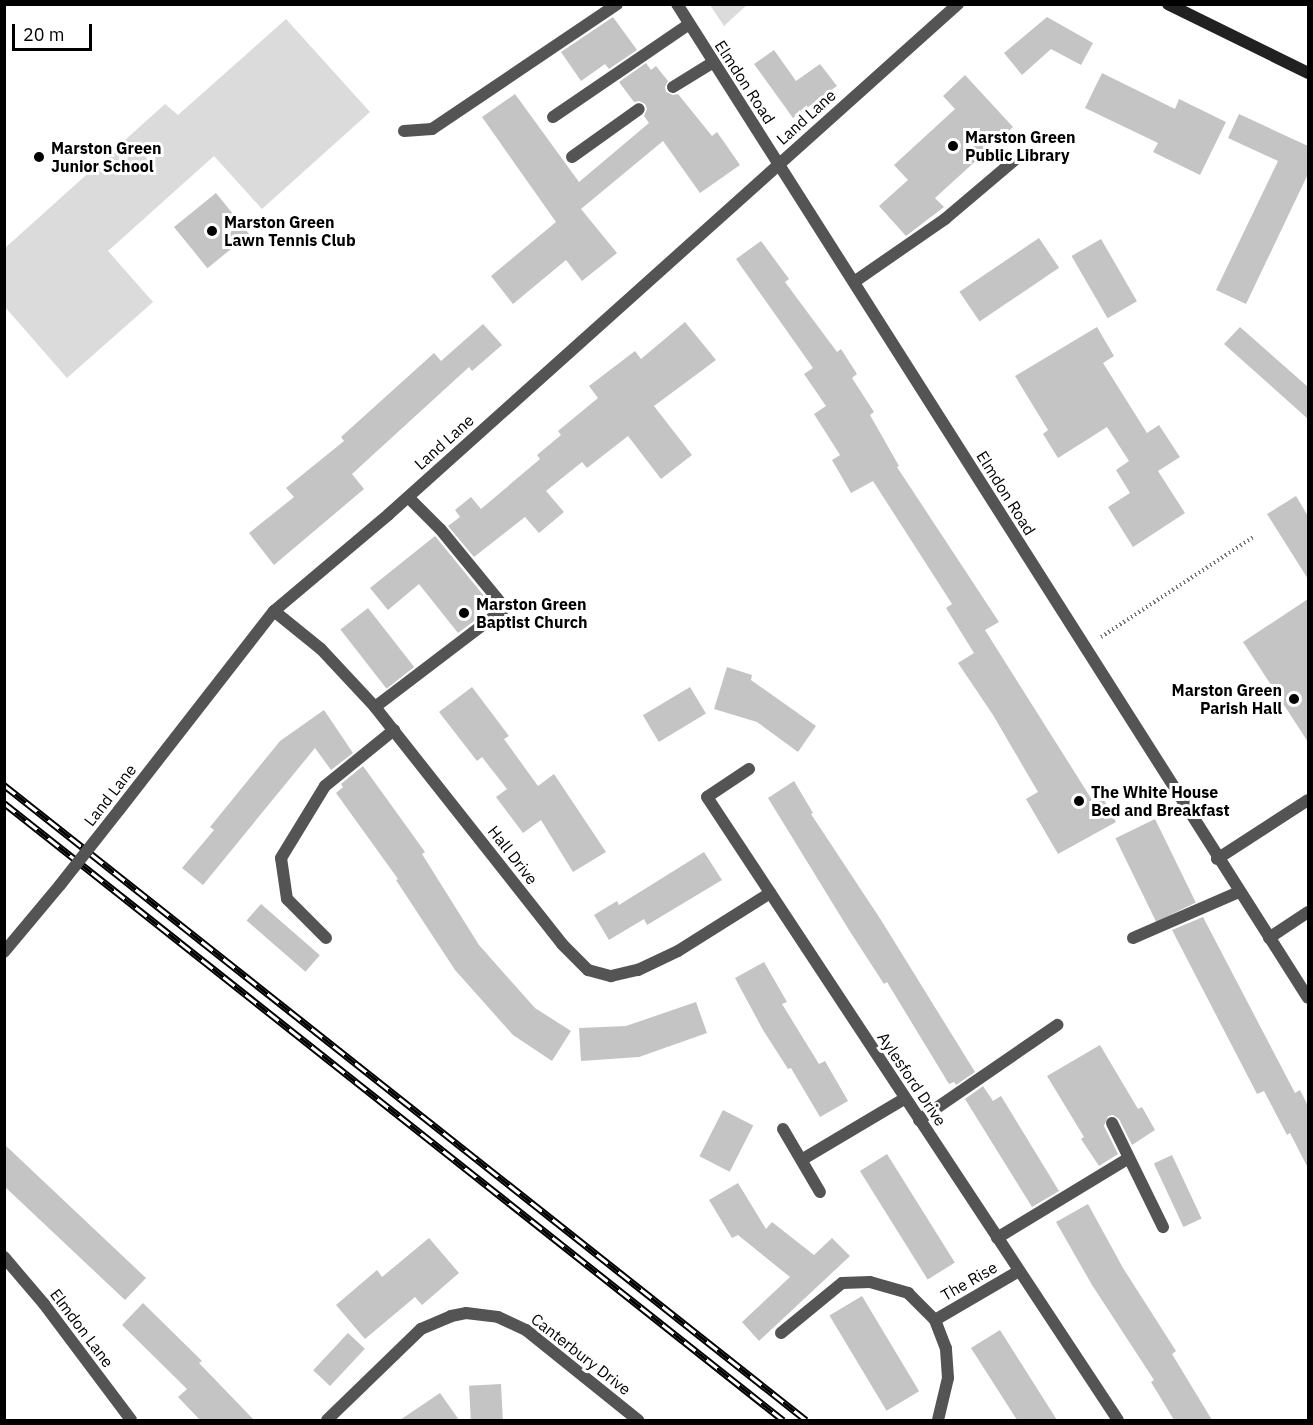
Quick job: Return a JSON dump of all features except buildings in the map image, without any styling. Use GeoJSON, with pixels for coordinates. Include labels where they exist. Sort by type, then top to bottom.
{"type":"FeatureCollection","features":[{"type":"Feature","properties":{"kind":"street"},"geometry":{"type":"LineString","coordinates":[[404,131],[432,129],[616,4]]}},
{"type":"Feature","properties":{"kind":"street","name":"Elmdon Road"},"geometry":{"type":"LineString","coordinates":[[677,4],[688,25],[854,282],[1217,859],[1308,998]]}},
{"type":"Feature","properties":{"kind":"street","name":"Land Lane"},"geometry":{"type":"LineString","coordinates":[[4,952],[60,885],[274,611],[408,497],[958,4]]}},
{"type":"Feature","properties":{"kind":"street"},"geometry":{"type":"LineString","coordinates":[[1168,4],[1308,73]]}},
{"type":"Feature","properties":{"kind":"street"},"geometry":{"type":"LineString","coordinates":[[554,117],[688,25]]}},
{"type":"Feature","properties":{"kind":"street"},"geometry":{"type":"LineString","coordinates":[[673,87],[712,63]]}},
{"type":"Feature","properties":{"kind":"street"},"geometry":{"type":"LineString","coordinates":[[572,157],[639,109]]}},
{"type":"Feature","properties":{"kind":"street"},"geometry":{"type":"LineString","coordinates":[[854,282],[945,219],[1017,158]]}},
{"type":"Feature","properties":{"kind":"street"},"geometry":{"type":"LineString","coordinates":[[375,707],[505,608],[440,529],[408,497]]}},
{"type":"Feature","properties":{"kind":"street","name":"Hall Drive"},"geometry":{"type":"LineString","coordinates":[[274,611],[321,649],[375,707],[562,944],[588,970],[612,976],[638,970],[678,951],[770,893]]}},
{"type":"Feature","properties":{"kind":"street"},"geometry":{"type":"LineString","coordinates":[[326,938],[287,899],[281,858],[325,786],[394,730]]}},
{"type":"Feature","properties":{"kind":"street","name":"Aylesford Drive"},"geometry":{"type":"LineString","coordinates":[[749,770],[707,796],[904,1099],[1118,1420]]}},
{"type":"Feature","properties":{"kind":"street"},"geometry":{"type":"LineString","coordinates":[[1217,859],[1308,800]]}},
{"type":"Feature","properties":{"kind":"street"},"geometry":{"type":"LineString","coordinates":[[1133,938],[1239,891]]}},
{"type":"Feature","properties":{"kind":"street"},"geometry":{"type":"LineString","coordinates":[[1269,938],[1308,912]]}},
{"type":"Feature","properties":{"kind":"street"},"geometry":{"type":"LineString","coordinates":[[919,1120],[1057,1025]]}},
{"type":"Feature","properties":{"kind":"street"},"geometry":{"type":"LineString","coordinates":[[802,1160],[904,1099]]}},
{"type":"Feature","properties":{"kind":"street"},"geometry":{"type":"LineString","coordinates":[[1112,1123],[1163,1227]]}},
{"type":"Feature","properties":{"kind":"street"},"geometry":{"type":"LineString","coordinates":[[783,1129],[820,1192]]}},
{"type":"Feature","properties":{"kind":"street"},"geometry":{"type":"LineString","coordinates":[[997,1238],[1129,1158]]}},
{"type":"Feature","properties":{"kind":"street","name":"Elmdon Lane"},"geometry":{"type":"LineString","coordinates":[[4,1257],[44,1304],[131,1420]]}},
{"type":"Feature","properties":{"kind":"street","name":"The Rise"},"geometry":{"type":"LineString","coordinates":[[934,1320],[1019,1271]]}},
{"type":"Feature","properties":{"kind":"street","name":"The Rise"},"geometry":{"type":"LineString","coordinates":[[781,1333],[842,1283],[870,1282],[908,1293],[934,1320],[946,1348],[948,1378],[938,1420]]}},
{"type":"Feature","properties":{"kind":"street","name":"Canterbury Drive"},"geometry":{"type":"LineString","coordinates":[[327,1420],[421,1329],[450,1316],[466,1313],[498,1317],[526,1330],[638,1420]]}},
{"type":"Feature","properties":{"kind":"path"},"geometry":{"type":"LineString","coordinates":[[1084,648],[1253,537]]}},
{"type":"Feature","properties":{"kind":"shaded area"},"geometry":{"type":"Polygon","coordinates":[[[710,5],[747,5],[724,26],[710,5]]]}},
{"type":"Feature","properties":{"kind":"shaded area"},"geometry":{"type":"Polygon","coordinates":[[[286,19],[370,112],[262,209],[214,156],[108,251],[153,302],[67,378],[5,307],[5,248],[165,104],[178,115],[286,19]]]}},
{"type":"Feature","properties":{"kind":"railway"},"geometry":{"type":"LineString","coordinates":[[4,785],[806,1420]]}},
{"type":"Feature","properties":{"kind":"railway"},"geometry":{"type":"LineString","coordinates":[[4,803],[783,1420]]}},
{"type":"Feature","properties":{"kind":"place","name":"Marston Green Public Library"},"geometry":{"type":"Point","coordinates":[953,146]}},
{"type":"Feature","properties":{"kind":"place","name":"Marston Green Junior School"},"geometry":{"type":"Point","coordinates":[39,157]}},
{"type":"Feature","properties":{"kind":"place","name":"Marston Green Lawn Tennis Club"},"geometry":{"type":"Point","coordinates":[212,231]}},
{"type":"Feature","properties":{"kind":"place","name":"Marston Green Baptist Church"},"geometry":{"type":"Point","coordinates":[464,613]}},
{"type":"Feature","properties":{"kind":"place","name":"Marston Green Parish Hall"},"geometry":{"type":"Point","coordinates":[1294,699]}},
{"type":"Feature","properties":{"kind":"place","name":"The White House Bed and Breakfast"},"geometry":{"type":"Point","coordinates":[1079,801]}}]}
